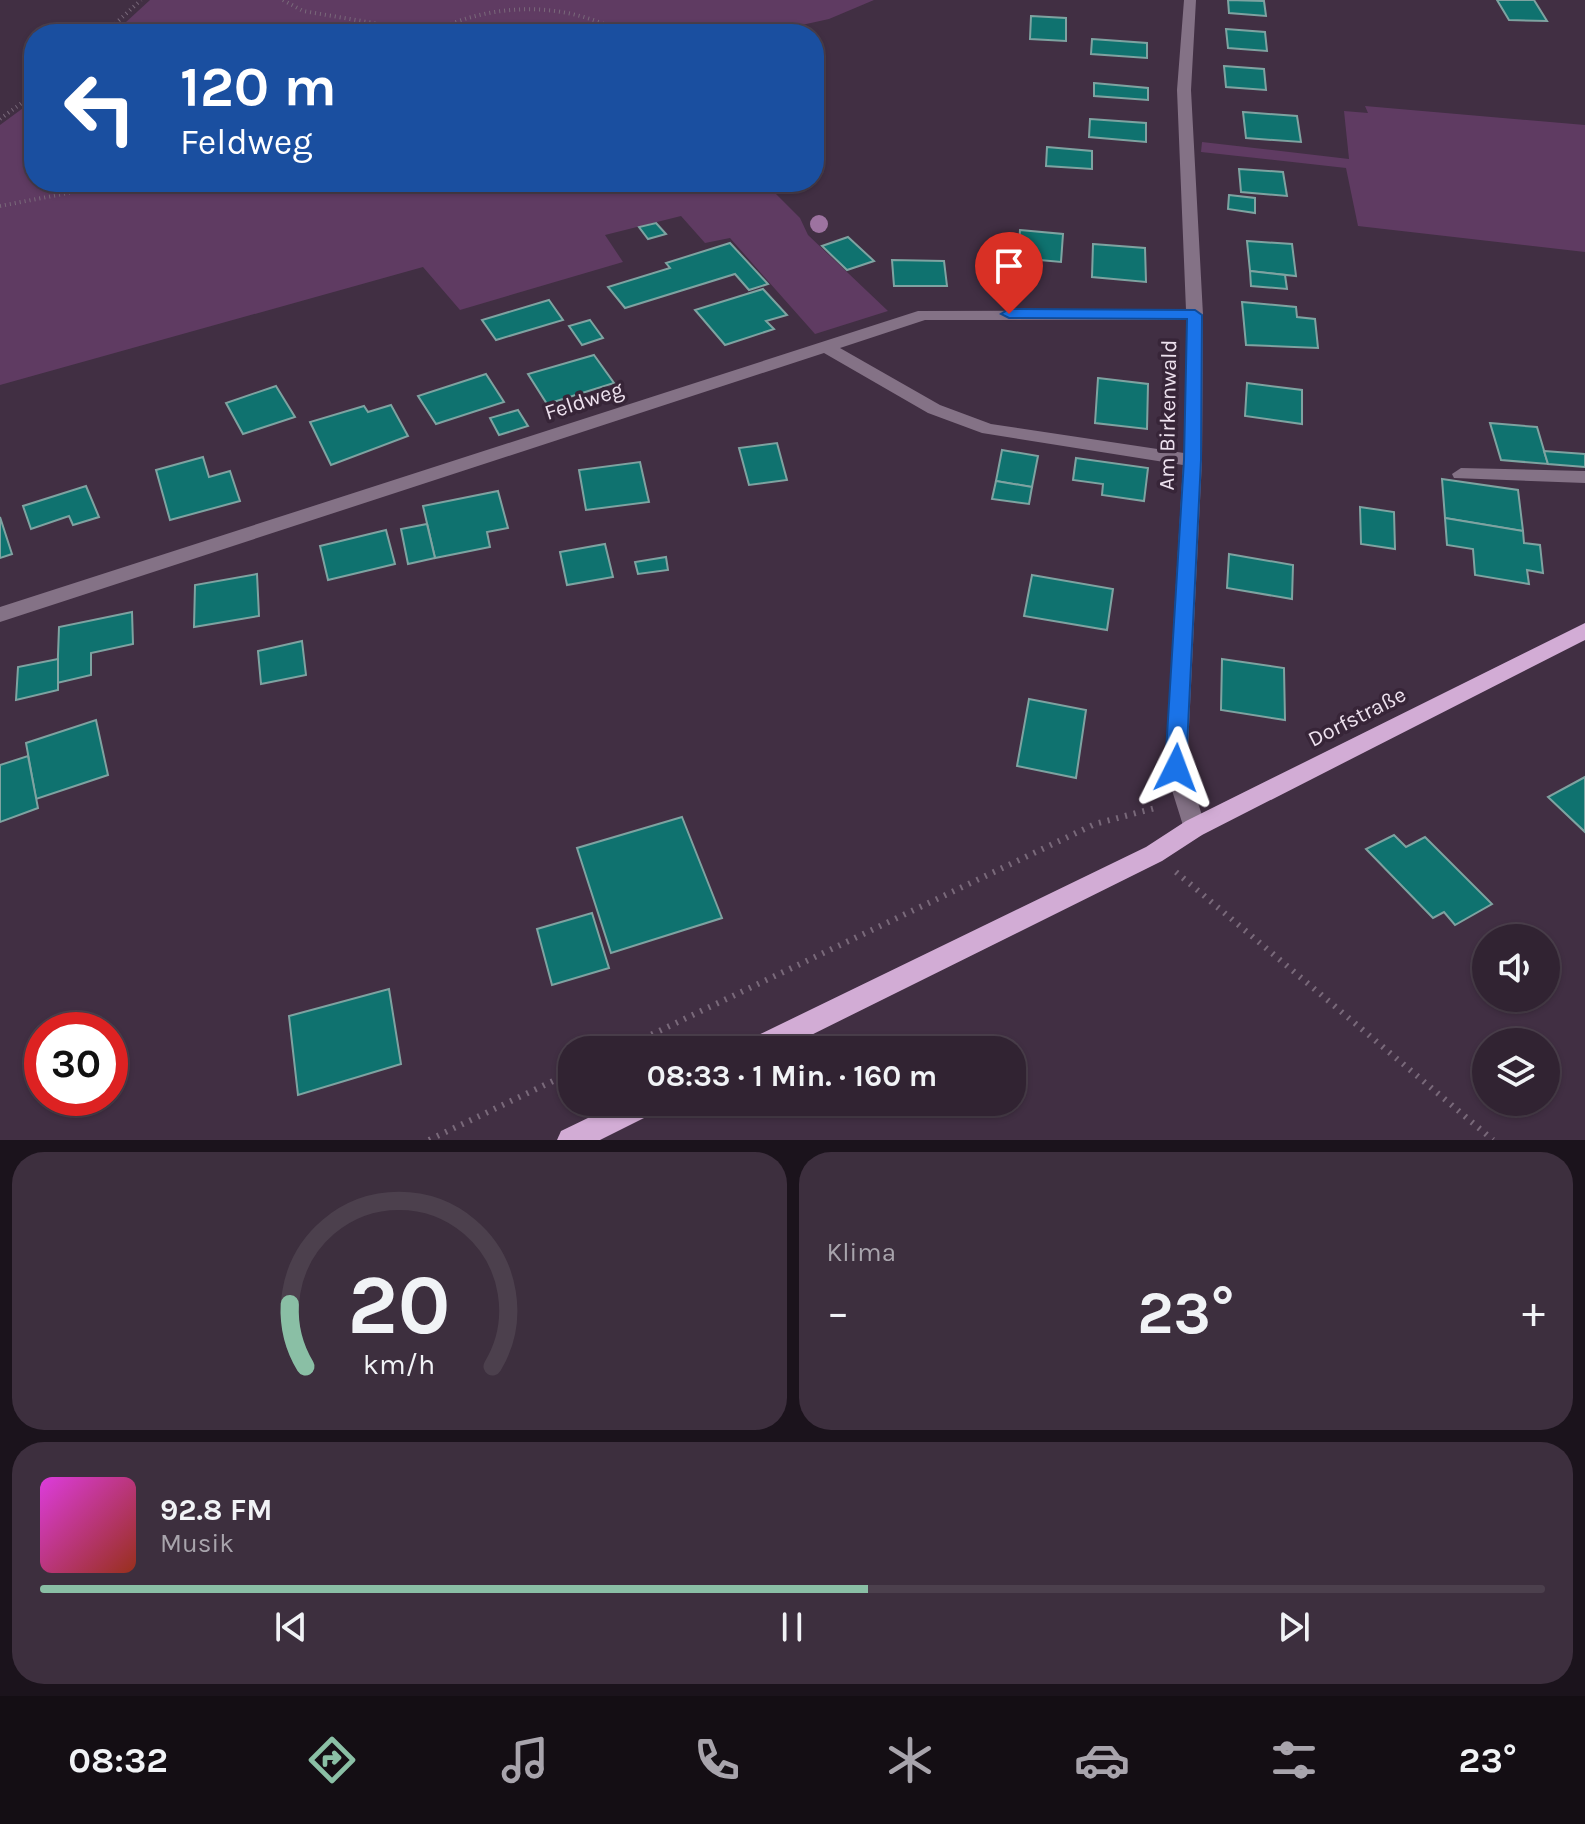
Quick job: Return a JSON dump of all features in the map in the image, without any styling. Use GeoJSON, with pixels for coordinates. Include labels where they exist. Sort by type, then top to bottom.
{"type":"FeatureCollection","features":[{"type":"Feature","properties":{"kind":"main road","name":"Dorfstraße"},"geometry":{"type":"LineString","coordinates":[[784,1036],[1154,854],[1194,828],[1585,631]]}},
{"type":"Feature","properties":{"kind":"main road"},"geometry":{"type":"LineString","coordinates":[[571,1140],[620,1116]]}},
{"type":"Feature","properties":{"kind":"street","name":"Am Birkenwald"},"geometry":{"type":"LineString","coordinates":[[1190,0],[1184,90],[1195,315],[1193,460],[1176,768],[1183,800],[1194,828]]}},
{"type":"Feature","properties":{"kind":"street","name":"Feldweg"},"geometry":{"type":"LineString","coordinates":[[0,615],[924,315],[1195,315]]}},
{"type":"Feature","properties":{"kind":"street"},"geometry":{"type":"LineString","coordinates":[[826,347],[934,409],[988,429],[1193,460]]}},
{"type":"Feature","properties":{"kind":"street"},"geometry":{"type":"LineString","coordinates":[[1461,474],[1585,477]]}},
{"type":"Feature","properties":{"kind":"path"},"geometry":{"type":"LineString","coordinates":[[115,24],[141,0]]}},
{"type":"Feature","properties":{"kind":"path"},"geometry":{"type":"LineString","coordinates":[[283,0],[303,11],[379,24]]}},
{"type":"Feature","properties":{"kind":"path"},"geometry":{"type":"LineString","coordinates":[[443,24],[511,2]]}},
{"type":"Feature","properties":{"kind":"path"},"geometry":{"type":"LineString","coordinates":[[610,17],[616,24]]}},
{"type":"Feature","properties":{"kind":"path"},"geometry":{"type":"LineString","coordinates":[[0,119],[24,101]]}},
{"type":"Feature","properties":{"kind":"path"},"geometry":{"type":"LineString","coordinates":[[0,206],[74,192]]}},
{"type":"Feature","properties":{"kind":"path"},"geometry":{"type":"LineString","coordinates":[[648,1036],[1095,824],[1183,800]]}},
{"type":"Feature","properties":{"kind":"path"},"geometry":{"type":"LineString","coordinates":[[1154,854],[1493,1140]]}},
{"type":"Feature","properties":{"kind":"path"},"geometry":{"type":"LineString","coordinates":[[429,1140],[558,1079]]}},
{"type":"Feature","properties":{"kind":"shaded area"},"geometry":{"type":"Polygon","coordinates":[[[150,0],[874,0],[829,19],[806,24],[124,24],[150,0]]]}},
{"type":"Feature","properties":{"kind":"shaded area"},"geometry":{"type":"Polygon","coordinates":[[[1365,106],[1585,125],[1585,252],[1358,226],[1346,168],[1201,152],[1202,142],[1349,159],[1344,111],[1368,113],[1365,106]]]}},
{"type":"Feature","properties":{"kind":"shaded area"},"geometry":{"type":"Polygon","coordinates":[[[24,107],[24,192],[774,192],[800,218],[808,235],[888,311],[815,334],[730,238],[705,243],[681,216],[605,235],[623,262],[460,310],[423,267],[0,385],[0,125],[24,107]]]}},
{"type":"Feature","properties":{"kind":"building"},"geometry":{"type":"Polygon","coordinates":[[[1228,0],[1264,1],[1266,16],[1229,13],[1228,0]]]}},
{"type":"Feature","properties":{"kind":"building"},"geometry":{"type":"Polygon","coordinates":[[[1497,0],[1534,0],[1547,21],[1509,20],[1497,0]]]}},
{"type":"Feature","properties":{"kind":"building"},"geometry":{"type":"Polygon","coordinates":[[[1031,16],[1066,18],[1066,41],[1030,39],[1031,16]]]}},
{"type":"Feature","properties":{"kind":"building"},"geometry":{"type":"Polygon","coordinates":[[[1226,29],[1265,32],[1267,51],[1228,48],[1226,29]]]}},
{"type":"Feature","properties":{"kind":"building"},"geometry":{"type":"Polygon","coordinates":[[[1092,39],[1147,43],[1147,58],[1091,54],[1092,39]]]}},
{"type":"Feature","properties":{"kind":"building"},"geometry":{"type":"Polygon","coordinates":[[[1224,66],[1264,69],[1266,90],[1226,87],[1224,66]]]}},
{"type":"Feature","properties":{"kind":"building"},"geometry":{"type":"Polygon","coordinates":[[[1094,83],[1148,88],[1148,100],[1094,96],[1094,83]]]}},
{"type":"Feature","properties":{"kind":"building"},"geometry":{"type":"Polygon","coordinates":[[[1243,112],[1297,116],[1301,142],[1246,138],[1243,112]]]}},
{"type":"Feature","properties":{"kind":"building"},"geometry":{"type":"Polygon","coordinates":[[[1090,119],[1146,123],[1146,142],[1089,137],[1090,119]]]}},
{"type":"Feature","properties":{"kind":"building"},"geometry":{"type":"Polygon","coordinates":[[[1047,147],[1092,151],[1092,169],[1046,166],[1047,147]]]}},
{"type":"Feature","properties":{"kind":"building"},"geometry":{"type":"Polygon","coordinates":[[[1239,169],[1283,172],[1287,196],[1241,192],[1239,169]]]}},
{"type":"Feature","properties":{"kind":"building"},"geometry":{"type":"Polygon","coordinates":[[[1229,195],[1255,198],[1255,213],[1228,209],[1229,195]]]}},
{"type":"Feature","properties":{"kind":"building"},"geometry":{"type":"Polygon","coordinates":[[[656,223],[666,234],[648,239],[639,227],[656,223]]]}},
{"type":"Feature","properties":{"kind":"building"},"geometry":{"type":"Polygon","coordinates":[[[1020,230],[1063,234],[1061,262],[1018,258],[1020,230]]]}},
{"type":"Feature","properties":{"kind":"building"},"geometry":{"type":"Polygon","coordinates":[[[848,237],[874,261],[847,270],[822,246],[848,237]]]}},
{"type":"Feature","properties":{"kind":"building"},"geometry":{"type":"Polygon","coordinates":[[[1247,241],[1292,244],[1296,276],[1250,271],[1247,241]]]}},
{"type":"Feature","properties":{"kind":"building"},"geometry":{"type":"Polygon","coordinates":[[[730,243],[768,284],[749,290],[735,274],[625,308],[608,287],[670,268],[666,263],[730,243]]]}},
{"type":"Feature","properties":{"kind":"building"},"geometry":{"type":"Polygon","coordinates":[[[1093,244],[1145,248],[1146,282],[1092,277],[1093,244]]]}},
{"type":"Feature","properties":{"kind":"building"},"geometry":{"type":"Polygon","coordinates":[[[892,260],[944,261],[947,286],[894,286],[892,260]]]}},
{"type":"Feature","properties":{"kind":"building"},"geometry":{"type":"Polygon","coordinates":[[[1250,271],[1285,275],[1287,289],[1251,286],[1250,271]]]}},
{"type":"Feature","properties":{"kind":"building"},"geometry":{"type":"Polygon","coordinates":[[[763,289],[787,315],[766,321],[774,329],[725,345],[695,310],[763,289]]]}},
{"type":"Feature","properties":{"kind":"building"},"geometry":{"type":"Polygon","coordinates":[[[549,300],[563,320],[496,340],[482,320],[549,300]]]}},
{"type":"Feature","properties":{"kind":"building"},"geometry":{"type":"Polygon","coordinates":[[[1242,302],[1296,307],[1297,317],[1315,319],[1318,348],[1246,345],[1242,302]]]}},
{"type":"Feature","properties":{"kind":"building"},"geometry":{"type":"Polygon","coordinates":[[[590,320],[603,338],[582,345],[569,326],[590,320]]]}},
{"type":"Feature","properties":{"kind":"building"},"geometry":{"type":"Polygon","coordinates":[[[594,355],[614,383],[547,404],[528,374],[594,355]]]}},
{"type":"Feature","properties":{"kind":"building"},"geometry":{"type":"Polygon","coordinates":[[[486,374],[504,402],[436,424],[418,396],[486,374]]]}},
{"type":"Feature","properties":{"kind":"building"},"geometry":{"type":"Polygon","coordinates":[[[1098,378],[1148,384],[1147,429],[1095,423],[1098,378]]]}},
{"type":"Feature","properties":{"kind":"building"},"geometry":{"type":"Polygon","coordinates":[[[1247,383],[1302,390],[1302,424],[1245,416],[1247,383]]]}},
{"type":"Feature","properties":{"kind":"building"},"geometry":{"type":"Polygon","coordinates":[[[276,386],[295,417],[243,434],[226,403],[276,386]]]}},
{"type":"Feature","properties":{"kind":"building"},"geometry":{"type":"Polygon","coordinates":[[[391,405],[408,436],[331,465],[310,422],[364,406],[368,412],[391,405]]]}},
{"type":"Feature","properties":{"kind":"building"},"geometry":{"type":"Polygon","coordinates":[[[518,410],[528,426],[499,435],[490,418],[518,410]]]}},
{"type":"Feature","properties":{"kind":"building"},"geometry":{"type":"Polygon","coordinates":[[[1490,423],[1537,427],[1548,464],[1501,460],[1490,423]]]}},
{"type":"Feature","properties":{"kind":"building"},"geometry":{"type":"Polygon","coordinates":[[[777,443],[787,480],[749,485],[739,448],[777,443]]]}},
{"type":"Feature","properties":{"kind":"building"},"geometry":{"type":"Polygon","coordinates":[[[1002,450],[1038,456],[1032,487],[996,481],[1002,450]]]}},
{"type":"Feature","properties":{"kind":"building"},"geometry":{"type":"Polygon","coordinates":[[[1544,451],[1585,454],[1585,467],[1548,464],[1544,451]]]}},
{"type":"Feature","properties":{"kind":"building"},"geometry":{"type":"Polygon","coordinates":[[[203,457],[209,477],[230,471],[240,501],[170,520],[156,470],[203,457]]]}},
{"type":"Feature","properties":{"kind":"building"},"geometry":{"type":"Polygon","coordinates":[[[1076,458],[1148,468],[1144,501],[1102,495],[1103,484],[1073,480],[1076,458]]]}},
{"type":"Feature","properties":{"kind":"building"},"geometry":{"type":"Polygon","coordinates":[[[640,462],[649,502],[586,510],[579,470],[640,462]]]}},
{"type":"Feature","properties":{"kind":"building"},"geometry":{"type":"Polygon","coordinates":[[[1442,479],[1518,490],[1523,531],[1445,518],[1442,479]]]}},
{"type":"Feature","properties":{"kind":"building"},"geometry":{"type":"Polygon","coordinates":[[[996,481],[1032,487],[1029,504],[992,499],[996,481]]]}},
{"type":"Feature","properties":{"kind":"building"},"geometry":{"type":"Polygon","coordinates":[[[86,486],[99,517],[73,525],[69,516],[31,529],[23,506],[86,486]]]}},
{"type":"Feature","properties":{"kind":"building"},"geometry":{"type":"Polygon","coordinates":[[[498,491],[508,528],[487,532],[490,547],[435,558],[423,506],[498,491]]]}},
{"type":"Feature","properties":{"kind":"building"},"geometry":{"type":"Polygon","coordinates":[[[1360,507],[1394,512],[1395,549],[1361,544],[1360,507]]]}},
{"type":"Feature","properties":{"kind":"building"},"geometry":{"type":"Polygon","coordinates":[[[0,517],[12,554],[0,558],[0,517]]]}},
{"type":"Feature","properties":{"kind":"building"},"geometry":{"type":"Polygon","coordinates":[[[1445,518],[1523,531],[1524,543],[1540,545],[1543,573],[1527,570],[1529,584],[1475,575],[1473,549],[1447,545],[1445,518]]]}},
{"type":"Feature","properties":{"kind":"building"},"geometry":{"type":"Polygon","coordinates":[[[427,524],[435,558],[408,564],[401,529],[427,524]]]}},
{"type":"Feature","properties":{"kind":"building"},"geometry":{"type":"Polygon","coordinates":[[[386,530],[395,564],[328,580],[320,546],[386,530]]]}},
{"type":"Feature","properties":{"kind":"building"},"geometry":{"type":"Polygon","coordinates":[[[605,544],[613,577],[567,585],[560,552],[605,544]]]}},
{"type":"Feature","properties":{"kind":"building"},"geometry":{"type":"Polygon","coordinates":[[[1229,554],[1293,565],[1292,599],[1227,588],[1229,554]]]}},
{"type":"Feature","properties":{"kind":"building"},"geometry":{"type":"Polygon","coordinates":[[[666,557],[668,570],[638,574],[635,562],[666,557]]]}},
{"type":"Feature","properties":{"kind":"building"},"geometry":{"type":"Polygon","coordinates":[[[257,574],[259,616],[194,627],[195,585],[257,574]]]}},
{"type":"Feature","properties":{"kind":"building"},"geometry":{"type":"Polygon","coordinates":[[[1032,575],[1113,589],[1107,630],[1024,616],[1032,575]]]}},
{"type":"Feature","properties":{"kind":"building"},"geometry":{"type":"Polygon","coordinates":[[[132,612],[133,644],[91,653],[91,675],[57,683],[59,627],[132,612]]]}},
{"type":"Feature","properties":{"kind":"building"},"geometry":{"type":"Polygon","coordinates":[[[302,641],[306,675],[261,684],[258,651],[302,641]]]}},
{"type":"Feature","properties":{"kind":"building"},"geometry":{"type":"Polygon","coordinates":[[[58,659],[58,690],[16,700],[18,667],[58,659]]]}},
{"type":"Feature","properties":{"kind":"building"},"geometry":{"type":"Polygon","coordinates":[[[1222,659],[1284,668],[1285,720],[1221,710],[1222,659]]]}},
{"type":"Feature","properties":{"kind":"building"},"geometry":{"type":"Polygon","coordinates":[[[1029,699],[1086,710],[1076,778],[1017,766],[1029,699]]]}},
{"type":"Feature","properties":{"kind":"building"},"geometry":{"type":"Polygon","coordinates":[[[96,720],[108,775],[36,799],[26,743],[96,720]]]}},
{"type":"Feature","properties":{"kind":"building"},"geometry":{"type":"Polygon","coordinates":[[[28,756],[38,808],[0,822],[0,765],[28,756]]]}},
{"type":"Feature","properties":{"kind":"building"},"geometry":{"type":"Polygon","coordinates":[[[1585,777],[1585,832],[1548,797],[1585,777]]]}},
{"type":"Feature","properties":{"kind":"building"},"geometry":{"type":"Polygon","coordinates":[[[682,817],[722,918],[611,953],[577,848],[682,817]]]}},
{"type":"Feature","properties":{"kind":"building"},"geometry":{"type":"Polygon","coordinates":[[[1394,835],[1406,847],[1425,837],[1492,904],[1455,925],[1444,912],[1433,918],[1366,849],[1394,835]]]}},
{"type":"Feature","properties":{"kind":"building"},"geometry":{"type":"Polygon","coordinates":[[[592,913],[609,968],[552,985],[537,929],[592,913]]]}},
{"type":"Feature","properties":{"kind":"building"},"geometry":{"type":"Polygon","coordinates":[[[389,989],[401,1064],[298,1095],[289,1016],[389,989]]]}},
{"type":"Feature","properties":{"kind":"route"},"geometry":{"type":"LineString","coordinates":[[1009,314],[1093,312],[1195,315],[1193,460],[1176,768]]}}]}
